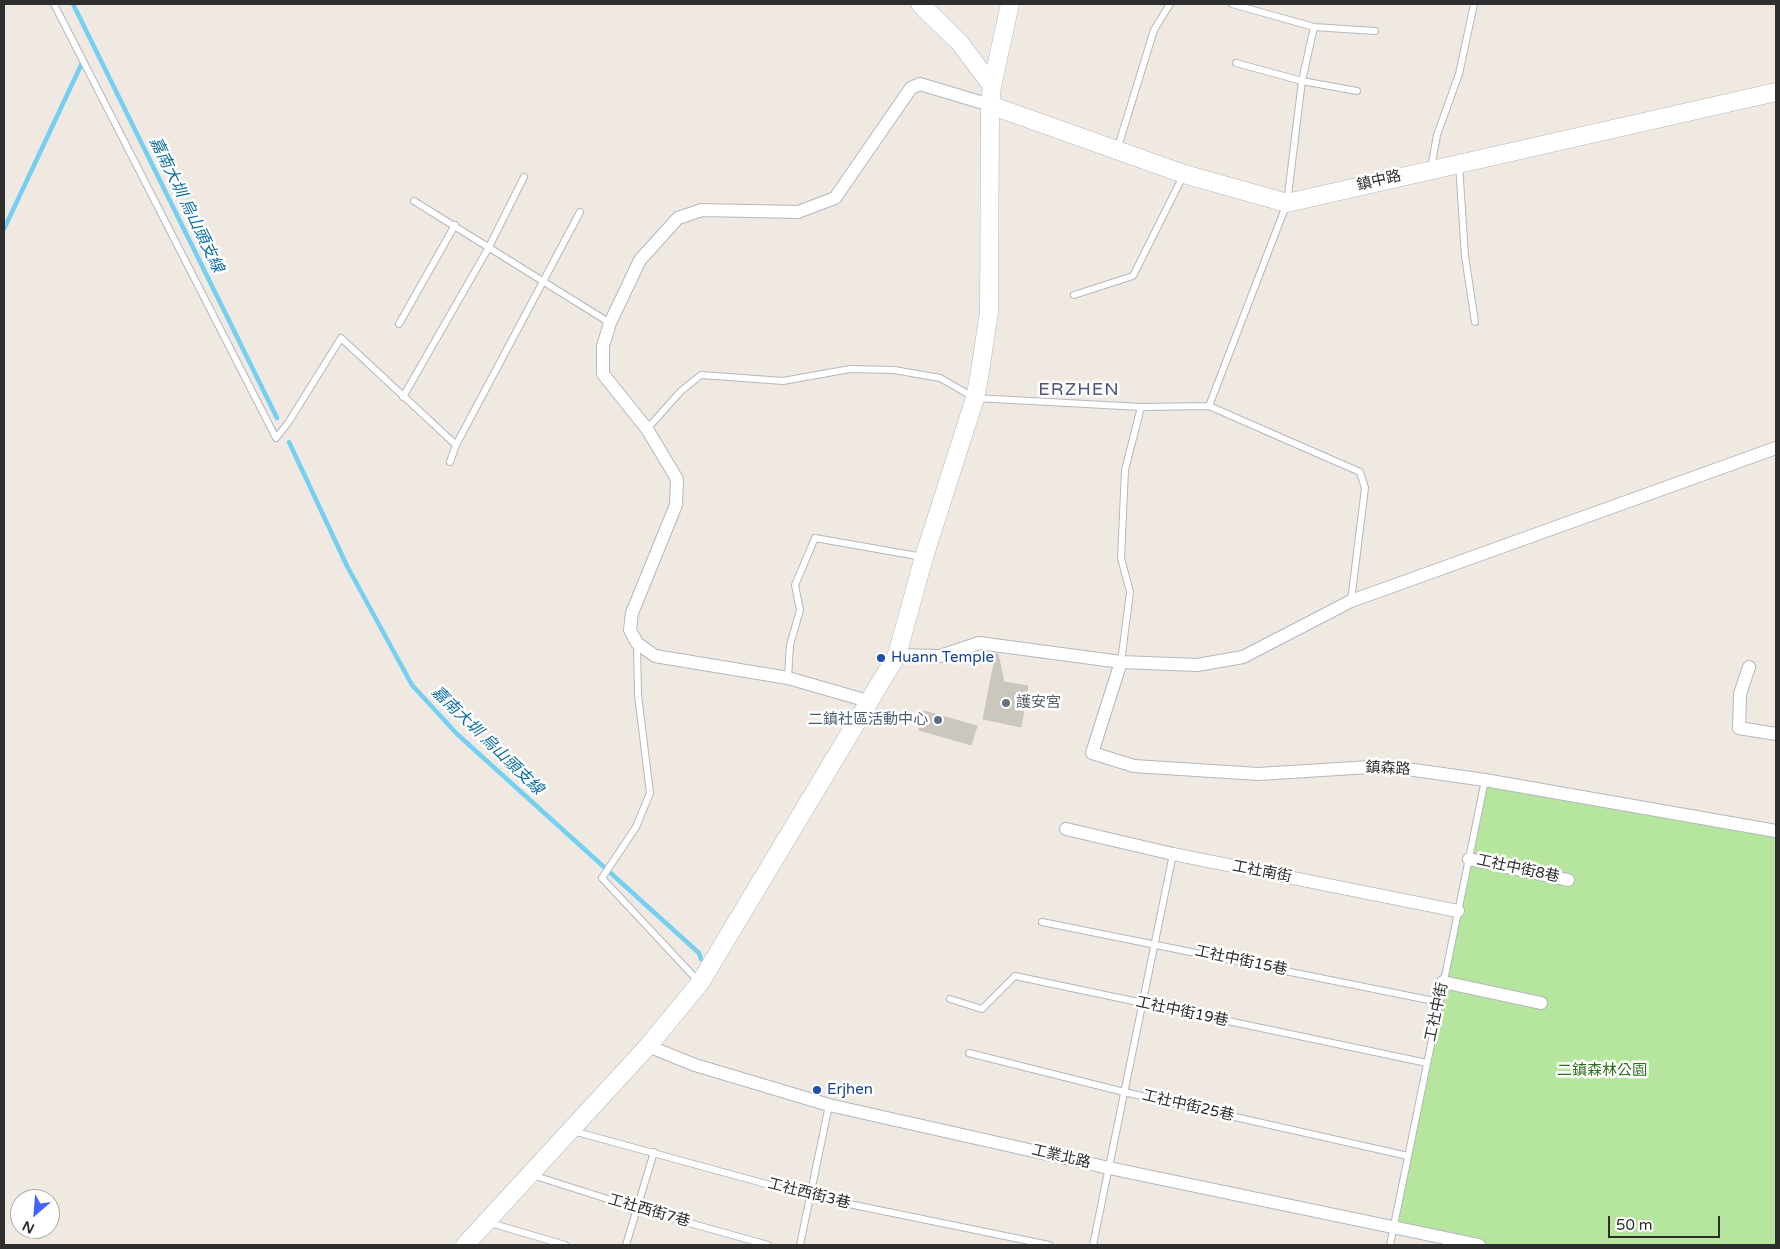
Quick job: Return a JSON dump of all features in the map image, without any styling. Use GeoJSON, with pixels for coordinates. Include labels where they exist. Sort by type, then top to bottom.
{"type":"FeatureCollection","features":[{"type":"Feature","properties":{"kind":"street"},"geometry":{"type":"LineString","coordinates":[[920,4],[960,44],[992,86]]}},
{"type":"Feature","properties":{"kind":"street"},"geometry":{"type":"LineString","coordinates":[[465,1245],[648,1046],[700,983],[897,655],[924,557],[975,398],[989,312],[990,105],[992,86],[1010,4]]}},
{"type":"Feature","properties":{"kind":"street"},"geometry":{"type":"LineString","coordinates":[[868,701],[788,678],[655,656],[637,643],[630,630],[632,613],[676,505],[677,479],[647,429],[603,374],[603,346],[610,323],[640,260],[678,218],[702,210],[798,212],[835,198],[911,88],[920,84],[990,105]]}},
{"type":"Feature","properties":{"kind":"street","name":"鎮中路"},"geometry":{"type":"LineString","coordinates":[[990,105],[1184,174],[1287,203],[1776,92]]}},
{"type":"Feature","properties":{"kind":"street"},"geometry":{"type":"LineString","coordinates":[[897,655],[940,656],[979,643],[1121,662],[1198,665],[1243,657],[1351,601],[1776,448]]}},
{"type":"Feature","properties":{"kind":"street","name":"鎮森路"},"geometry":{"type":"LineString","coordinates":[[1121,662],[1092,753],[1134,766],[1258,774],[1386,766],[1485,780],[1776,831]]}},
{"type":"Feature","properties":{"kind":"street"},"geometry":{"type":"LineString","coordinates":[[1749,667],[1740,694],[1739,728],[1776,734]]}},
{"type":"Feature","properties":{"kind":"street","name":"工社南街"},"geometry":{"type":"LineString","coordinates":[[1066,829],[1173,854],[1458,911]]}},
{"type":"Feature","properties":{"kind":"street","name":"工社中街8巷"},"geometry":{"type":"LineString","coordinates":[[1469,859],[1568,880]]}},
{"type":"Feature","properties":{"kind":"street"},"geometry":{"type":"LineString","coordinates":[[1444,982],[1540,1003]]}},
{"type":"Feature","properties":{"kind":"street","name":"工業北路"},"geometry":{"type":"LineString","coordinates":[[648,1046],[694,1065],[829,1105],[1109,1168],[1479,1245]]}},
{"type":"Feature","properties":{"kind":"lane"},"geometry":{"type":"LineString","coordinates":[[54,4],[276,438],[288,424],[341,338],[456,445]]}},
{"type":"Feature","properties":{"kind":"lane"},"geometry":{"type":"LineString","coordinates":[[1117,151],[1154,30],[1170,4]]}},
{"type":"Feature","properties":{"kind":"lane"},"geometry":{"type":"LineString","coordinates":[[1232,4],[1314,27],[1375,31]]}},
{"type":"Feature","properties":{"kind":"lane"},"geometry":{"type":"LineString","coordinates":[[1431,169],[1437,135],[1459,74],[1474,4]]}},
{"type":"Feature","properties":{"kind":"lane"},"geometry":{"type":"LineString","coordinates":[[1209,406],[1287,203],[1302,81],[1314,27]]}},
{"type":"Feature","properties":{"kind":"lane"},"geometry":{"type":"LineString","coordinates":[[1236,63],[1302,81],[1357,91]]}},
{"type":"Feature","properties":{"kind":"lane"},"geometry":{"type":"LineString","coordinates":[[1459,163],[1465,256],[1475,322]]}},
{"type":"Feature","properties":{"kind":"lane"},"geometry":{"type":"LineString","coordinates":[[1074,295],[1133,276],[1184,174]]}},
{"type":"Feature","properties":{"kind":"lane"},"geometry":{"type":"LineString","coordinates":[[403,396],[489,247],[524,177]]}},
{"type":"Feature","properties":{"kind":"lane"},"geometry":{"type":"LineString","coordinates":[[414,201],[455,224],[610,323]]}},
{"type":"Feature","properties":{"kind":"lane"},"geometry":{"type":"LineString","coordinates":[[450,462],[456,445],[545,282],[580,212]]}},
{"type":"Feature","properties":{"kind":"lane"},"geometry":{"type":"LineString","coordinates":[[399,324],[455,224]]}},
{"type":"Feature","properties":{"kind":"lane"},"geometry":{"type":"LineString","coordinates":[[647,429],[681,391],[701,375],[783,380],[850,369],[894,370],[940,378],[975,398],[1141,408],[1209,406],[1360,472],[1365,488],[1351,601]]}},
{"type":"Feature","properties":{"kind":"lane"},"geometry":{"type":"LineString","coordinates":[[1121,662],[1130,592],[1121,558],[1126,470],[1141,408]]}},
{"type":"Feature","properties":{"kind":"lane"},"geometry":{"type":"LineString","coordinates":[[788,678],[790,645],[800,610],[795,585],[815,538],[924,557]]}},
{"type":"Feature","properties":{"kind":"lane"},"geometry":{"type":"LineString","coordinates":[[637,643],[638,695],[650,793],[636,827],[602,878],[700,983]]}},
{"type":"Feature","properties":{"kind":"lane","name":"工社中街"},"geometry":{"type":"LineString","coordinates":[[1390,1245],[1485,780]]}},
{"type":"Feature","properties":{"kind":"lane"},"geometry":{"type":"LineString","coordinates":[[1093,1245],[1173,854]]}},
{"type":"Feature","properties":{"kind":"lane","name":"工社中街15巷"},"geometry":{"type":"LineString","coordinates":[[1042,922],[1440,1002]]}},
{"type":"Feature","properties":{"kind":"lane","name":"工社中街19巷"},"geometry":{"type":"LineString","coordinates":[[950,999],[982,1009],[1015,976],[1427,1063]]}},
{"type":"Feature","properties":{"kind":"lane","name":"工社中街25巷"},"geometry":{"type":"LineString","coordinates":[[968,1053],[1124,1092],[1408,1156]]}},
{"type":"Feature","properties":{"kind":"lane"},"geometry":{"type":"LineString","coordinates":[[800,1245],[829,1105]]}},
{"type":"Feature","properties":{"kind":"lane","name":"工社西街3巷"},"geometry":{"type":"LineString","coordinates":[[572,1130],[810,1196],[1050,1245]]}},
{"type":"Feature","properties":{"kind":"lane"},"geometry":{"type":"LineString","coordinates":[[626,1245],[639,1209],[654,1152]]}},
{"type":"Feature","properties":{"kind":"lane","name":"工社西街7巷"},"geometry":{"type":"LineString","coordinates":[[530,1175],[639,1209],[768,1245]]}},
{"type":"Feature","properties":{"kind":"lane"},"geometry":{"type":"LineString","coordinates":[[486,1222],[565,1245]]}},
{"type":"Feature","properties":{"kind":"green space","name":"二鎮森林公園"},"geometry":{"type":"Polygon","coordinates":[[[1485,780],[1776,838],[1776,1245],[1476,1245],[1393,1228],[1485,780]]]}},
{"type":"Feature","properties":{"kind":"building","name":"護安宮"},"geometry":{"type":"Polygon","coordinates":[[[996,654],[998,654],[1004,682],[1028,686],[1021,727],[983,719],[996,654]]]}},
{"type":"Feature","properties":{"kind":"building","name":"二鎮社區活動中心"},"geometry":{"type":"Polygon","coordinates":[[[924,711],[977,726],[971,745],[919,730],[924,711]]]}},
{"type":"Feature","properties":{"kind":"waterway","name":"嘉南大圳 烏山頭支線"},"geometry":{"type":"LineString","coordinates":[[73,4],[277,418]]}},
{"type":"Feature","properties":{"kind":"waterway"},"geometry":{"type":"LineString","coordinates":[[4,229],[83,61]]}},
{"type":"Feature","properties":{"kind":"waterway","name":"嘉南大圳 烏山頭支線"},"geometry":{"type":"LineString","coordinates":[[289,442],[347,566],[412,685],[457,734],[699,953],[701,959]]}},
{"type":"Feature","properties":{"kind":"place","name":"Huann Temple"},"geometry":{"type":"Point","coordinates":[881,658]}},
{"type":"Feature","properties":{"kind":"place","name":"護安宮"},"geometry":{"type":"Point","coordinates":[1006,703]}},
{"type":"Feature","properties":{"kind":"place","name":"二鎮社區活動中心"},"geometry":{"type":"Point","coordinates":[938,720]}},
{"type":"Feature","properties":{"kind":"place","name":"Erjhen"},"geometry":{"type":"Point","coordinates":[817,1090]}},
{"type":"Feature","properties":{"kind":"district","name":"ERZHEN"},"geometry":{"type":"Point","coordinates":[1079,390]}}]}
